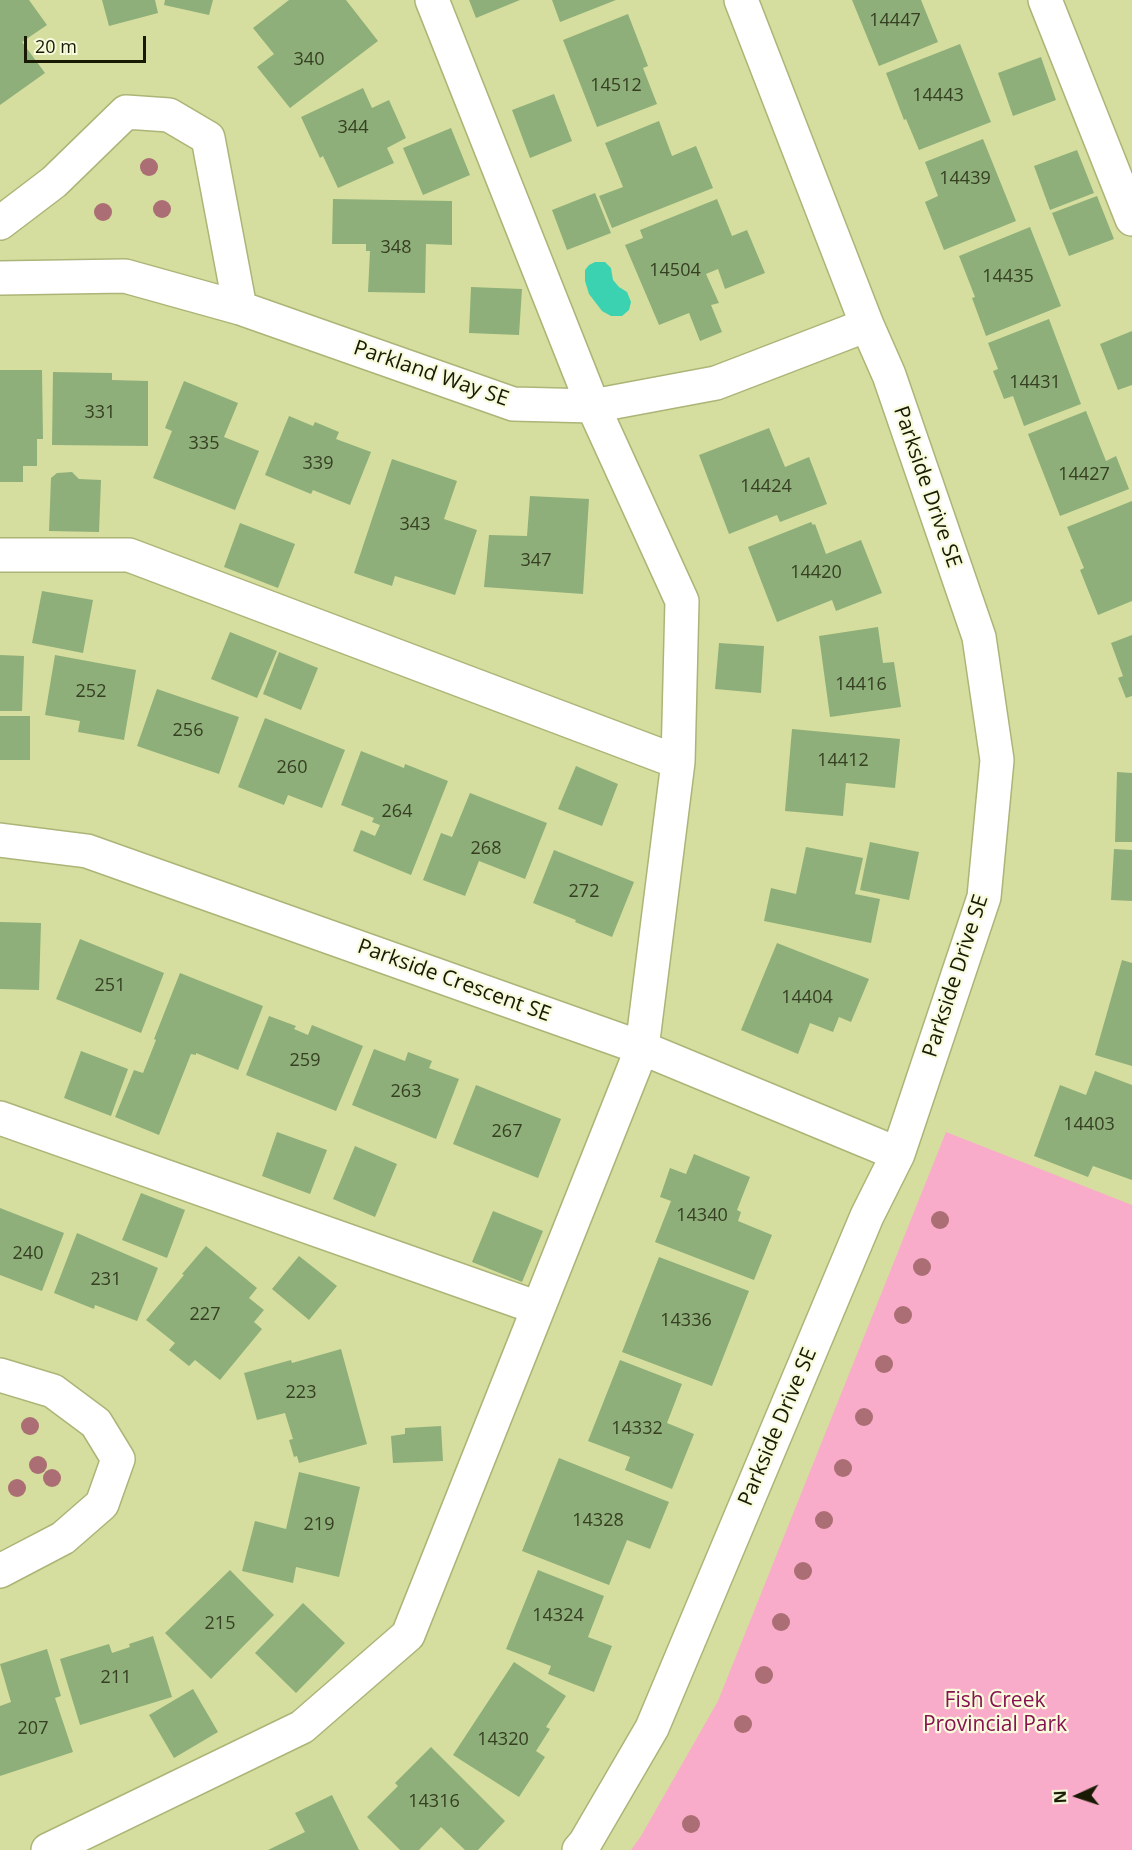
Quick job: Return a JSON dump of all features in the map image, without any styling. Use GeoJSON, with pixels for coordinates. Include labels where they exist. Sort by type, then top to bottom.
{"type":"FeatureCollection","features":[{"type":"Feature","properties":{"kind":"street"},"geometry":{"type":"LineString","coordinates":[[48,1850],[302,1727],[408,1635],[642,1048],[678,762],[682,601],[592,406],[432,0]]}},
{"type":"Feature","properties":{"kind":"street","name":"Parkside Drive SE"},"geometry":{"type":"LineString","coordinates":[[579,1850],[652,1728],[867,1216],[898,1154],[984,897],[996,759],[979,637],[889,375],[867,326],[741,0]]}},
{"type":"Feature","properties":{"kind":"street"},"geometry":{"type":"LineString","coordinates":[[1045,0],[1132,219]]}},
{"type":"Feature","properties":{"kind":"street"},"geometry":{"type":"LineString","coordinates":[[0,223],[54,182],[126,112],[170,115],[208,138],[240,308]]}},
{"type":"Feature","properties":{"kind":"street","name":"Parkland Way SE"},"geometry":{"type":"LineString","coordinates":[[0,278],[125,276],[240,308],[513,404],[592,406],[716,383],[867,326]]}},
{"type":"Feature","properties":{"kind":"street"},"geometry":{"type":"LineString","coordinates":[[0,555],[129,555],[678,762]]}},
{"type":"Feature","properties":{"kind":"street","name":"Parkside Crescent SE"},"geometry":{"type":"LineString","coordinates":[[0,840],[87,851],[642,1048],[898,1154]]}},
{"type":"Feature","properties":{"kind":"street"},"geometry":{"type":"LineString","coordinates":[[0,1118],[538,1308]]}},
{"type":"Feature","properties":{"kind":"street"},"geometry":{"type":"LineString","coordinates":[[0,1375],[53,1391],[96,1423],[118,1459],[102,1504],[63,1538],[0,1571]]}},
{"type":"Feature","properties":{"kind":"green space","name":"Fish Creek Provincial Park"},"geometry":{"type":"Polygon","coordinates":[[[946,1132],[1132,1205],[1132,1850],[631,1850],[718,1701],[946,1132]]]}},
{"type":"Feature","properties":{"kind":"water"},"geometry":{"type":"Polygon","coordinates":[[[595,262],[605,262],[611,268],[613,280],[627,292],[631,302],[629,310],[622,316],[611,316],[602,311],[589,294],[585,281],[585,270],[595,262]]]}},
{"type":"Feature","properties":{"kind":"building"},"geometry":{"type":"Polygon","coordinates":[[[0,0],[29,0],[47,25],[22,42],[45,73],[0,105],[0,0]]]}},
{"type":"Feature","properties":{"kind":"building"},"geometry":{"type":"Polygon","coordinates":[[[102,0],[155,0],[158,13],[109,26],[102,0]]]}},
{"type":"Feature","properties":{"kind":"building"},"geometry":{"type":"Polygon","coordinates":[[[165,0],[213,0],[209,15],[164,5],[165,0]]]}},
{"type":"Feature","properties":{"kind":"building"},"geometry":{"type":"Polygon","coordinates":[[[289,0],[346,0],[378,41],[290,108],[257,67],[274,54],[253,28],[289,0]]]}},
{"type":"Feature","properties":{"kind":"building"},"geometry":{"type":"Polygon","coordinates":[[[469,0],[520,0],[476,18],[469,0]]]}},
{"type":"Feature","properties":{"kind":"building"},"geometry":{"type":"Polygon","coordinates":[[[552,0],[616,0],[560,22],[552,0]]]}},
{"type":"Feature","properties":{"kind":"building"},"geometry":{"type":"Polygon","coordinates":[[[852,0],[921,0],[938,42],[879,66],[852,0]]]}},
{"type":"Feature","properties":{"kind":"building"},"geometry":{"type":"Polygon","coordinates":[[[628,14],[648,66],[643,68],[657,104],[597,127],[563,40],[628,14]]]}},
{"type":"Feature","properties":{"kind":"building"},"geometry":{"type":"Polygon","coordinates":[[[960,44],[991,122],[919,150],[906,119],[904,120],[886,73],[960,44]]]}},
{"type":"Feature","properties":{"kind":"building"},"geometry":{"type":"Polygon","coordinates":[[[1041,57],[1056,100],[1013,116],[998,73],[1041,57]]]}},
{"type":"Feature","properties":{"kind":"building"},"geometry":{"type":"Polygon","coordinates":[[[363,88],[372,108],[389,100],[406,138],[387,148],[394,163],[338,188],[323,156],[320,158],[301,117],[363,88]]]}},
{"type":"Feature","properties":{"kind":"building"},"geometry":{"type":"Polygon","coordinates":[[[554,94],[572,141],[530,158],[512,110],[554,94]]]}},
{"type":"Feature","properties":{"kind":"building"},"geometry":{"type":"Polygon","coordinates":[[[659,121],[672,156],[696,146],[713,188],[612,228],[599,196],[623,187],[605,143],[659,121]]]}},
{"type":"Feature","properties":{"kind":"building"},"geometry":{"type":"Polygon","coordinates":[[[451,128],[470,175],[423,195],[403,148],[451,128]]]}},
{"type":"Feature","properties":{"kind":"building"},"geometry":{"type":"Polygon","coordinates":[[[983,139],[1016,221],[944,250],[925,202],[938,196],[925,162],[983,139]]]}},
{"type":"Feature","properties":{"kind":"building"},"geometry":{"type":"Polygon","coordinates":[[[1077,150],[1094,193],[1050,210],[1034,166],[1077,150]]]}},
{"type":"Feature","properties":{"kind":"building"},"geometry":{"type":"Polygon","coordinates":[[[595,193],[611,233],[567,250],[552,210],[595,193]]]}},
{"type":"Feature","properties":{"kind":"building"},"geometry":{"type":"Polygon","coordinates":[[[1097,196],[1114,239],[1069,256],[1052,213],[1097,196]]]}},
{"type":"Feature","properties":{"kind":"building"},"geometry":{"type":"Polygon","coordinates":[[[333,199],[452,201],[452,245],[426,244],[425,293],[368,292],[370,251],[366,251],[366,244],[332,244],[333,199]]]}},
{"type":"Feature","properties":{"kind":"building"},"geometry":{"type":"Polygon","coordinates":[[[717,199],[732,236],[747,230],[765,273],[725,289],[718,269],[706,274],[719,303],[711,305],[722,332],[700,341],[689,313],[659,325],[625,245],[643,238],[640,230],[717,199]]]}},
{"type":"Feature","properties":{"kind":"building"},"geometry":{"type":"Polygon","coordinates":[[[1030,227],[1061,306],[986,336],[972,298],[975,297],[959,256],[1030,227]]]}},
{"type":"Feature","properties":{"kind":"building"},"geometry":{"type":"Polygon","coordinates":[[[471,287],[522,289],[519,335],[469,333],[471,287]]]}},
{"type":"Feature","properties":{"kind":"building"},"geometry":{"type":"Polygon","coordinates":[[[1049,319],[1081,404],[1024,426],[1013,396],[1004,399],[993,371],[998,369],[988,343],[1049,319]]]}},
{"type":"Feature","properties":{"kind":"building"},"geometry":{"type":"Polygon","coordinates":[[[1132,331],[1132,385],[1118,390],[1100,344],[1132,331]]]}},
{"type":"Feature","properties":{"kind":"building"},"geometry":{"type":"Polygon","coordinates":[[[0,370],[42,370],[43,439],[37,439],[37,466],[23,466],[23,482],[0,482],[0,370]]]}},
{"type":"Feature","properties":{"kind":"building"},"geometry":{"type":"Polygon","coordinates":[[[53,372],[112,373],[112,380],[148,381],[148,446],[52,445],[53,372]]]}},
{"type":"Feature","properties":{"kind":"building"},"geometry":{"type":"Polygon","coordinates":[[[184,381],[238,403],[224,437],[259,451],[235,510],[153,478],[172,431],[165,428],[184,381]]]}},
{"type":"Feature","properties":{"kind":"building"},"geometry":{"type":"Polygon","coordinates":[[[1086,411],[1106,461],[1116,456],[1129,489],[1060,516],[1028,434],[1086,411]]]}},
{"type":"Feature","properties":{"kind":"building"},"geometry":{"type":"Polygon","coordinates":[[[289,416],[313,426],[315,422],[339,432],[336,439],[371,452],[350,505],[313,490],[311,494],[265,475],[289,416]]]}},
{"type":"Feature","properties":{"kind":"building"},"geometry":{"type":"Polygon","coordinates":[[[769,428],[785,467],[809,457],[827,504],[780,522],[777,515],[729,534],[699,455],[769,428]]]}},
{"type":"Feature","properties":{"kind":"building"},"geometry":{"type":"Polygon","coordinates":[[[392,459],[457,481],[444,519],[477,530],[455,595],[395,576],[392,586],[354,573],[392,459]]]}},
{"type":"Feature","properties":{"kind":"building"},"geometry":{"type":"Polygon","coordinates":[[[72,472],[79,479],[101,480],[99,532],[49,531],[51,478],[57,473],[72,472]]]}},
{"type":"Feature","properties":{"kind":"building"},"geometry":{"type":"Polygon","coordinates":[[[530,496],[589,499],[583,594],[484,587],[489,535],[527,536],[530,496]]]}},
{"type":"Feature","properties":{"kind":"building"},"geometry":{"type":"Polygon","coordinates":[[[1132,501],[1132,601],[1098,615],[1080,570],[1084,568],[1067,527],[1132,501]]]}},
{"type":"Feature","properties":{"kind":"building"},"geometry":{"type":"Polygon","coordinates":[[[811,522],[815,524],[826,554],[861,540],[882,593],[836,611],[832,600],[777,622],[748,547],[811,522]]]}},
{"type":"Feature","properties":{"kind":"building"},"geometry":{"type":"Polygon","coordinates":[[[240,523],[295,544],[278,588],[224,567],[240,523]]]}},
{"type":"Feature","properties":{"kind":"building"},"geometry":{"type":"Polygon","coordinates":[[[42,591],[93,600],[83,653],[32,643],[42,591]]]}},
{"type":"Feature","properties":{"kind":"building"},"geometry":{"type":"Polygon","coordinates":[[[878,627],[883,663],[894,662],[901,707],[830,717],[819,636],[878,627]]]}},
{"type":"Feature","properties":{"kind":"building"},"geometry":{"type":"Polygon","coordinates":[[[230,632],[277,651],[257,698],[211,679],[230,632]]]}},
{"type":"Feature","properties":{"kind":"building"},"geometry":{"type":"Polygon","coordinates":[[[1132,635],[1132,696],[1126,698],[1118,678],[1123,676],[1111,643],[1132,635]]]}},
{"type":"Feature","properties":{"kind":"building"},"geometry":{"type":"Polygon","coordinates":[[[719,643],[764,646],[761,693],[715,689],[719,643]]]}},
{"type":"Feature","properties":{"kind":"building"},"geometry":{"type":"Polygon","coordinates":[[[279,652],[318,668],[301,710],[263,694],[279,652]]]}},
{"type":"Feature","properties":{"kind":"building"},"geometry":{"type":"Polygon","coordinates":[[[0,655],[24,656],[22,711],[0,711],[0,655]]]}},
{"type":"Feature","properties":{"kind":"building"},"geometry":{"type":"Polygon","coordinates":[[[55,655],[136,670],[124,740],[78,732],[80,721],[45,715],[55,655]]]}},
{"type":"Feature","properties":{"kind":"building"},"geometry":{"type":"Polygon","coordinates":[[[157,689],[239,717],[219,774],[137,746],[157,689]]]}},
{"type":"Feature","properties":{"kind":"building"},"geometry":{"type":"Polygon","coordinates":[[[0,716],[30,716],[30,760],[0,760],[0,716]]]}},
{"type":"Feature","properties":{"kind":"building"},"geometry":{"type":"Polygon","coordinates":[[[265,718],[345,750],[322,808],[288,795],[284,805],[238,787],[265,718]]]}},
{"type":"Feature","properties":{"kind":"building"},"geometry":{"type":"Polygon","coordinates":[[[792,729],[900,739],[895,788],[846,783],[843,816],[785,811],[792,729]]]}},
{"type":"Feature","properties":{"kind":"building"},"geometry":{"type":"Polygon","coordinates":[[[361,751],[404,768],[405,764],[448,781],[411,875],[353,851],[361,830],[375,836],[380,825],[372,822],[374,818],[341,805],[361,751]]]}},
{"type":"Feature","properties":{"kind":"building"},"geometry":{"type":"Polygon","coordinates":[[[576,766],[618,784],[602,826],[558,809],[576,766]]]}},
{"type":"Feature","properties":{"kind":"building"},"geometry":{"type":"Polygon","coordinates":[[[1117,772],[1132,773],[1132,842],[1115,842],[1117,772]]]}},
{"type":"Feature","properties":{"kind":"building"},"geometry":{"type":"Polygon","coordinates":[[[470,793],[547,823],[525,879],[479,861],[465,896],[423,880],[441,833],[452,837],[470,793]]]}},
{"type":"Feature","properties":{"kind":"building"},"geometry":{"type":"Polygon","coordinates":[[[870,842],[919,852],[909,900],[860,890],[870,842]]]}},
{"type":"Feature","properties":{"kind":"building"},"geometry":{"type":"Polygon","coordinates":[[[806,847],[863,858],[855,894],[880,899],[871,943],[764,921],[771,888],[796,894],[806,847]]]}},
{"type":"Feature","properties":{"kind":"building"},"geometry":{"type":"Polygon","coordinates":[[[1114,849],[1132,850],[1132,901],[1111,900],[1114,849]]]}},
{"type":"Feature","properties":{"kind":"building"},"geometry":{"type":"Polygon","coordinates":[[[554,850],[634,882],[612,937],[533,903],[554,850]]]}},
{"type":"Feature","properties":{"kind":"building"},"geometry":{"type":"Polygon","coordinates":[[[0,922],[41,923],[39,990],[0,989],[0,922]]]}},
{"type":"Feature","properties":{"kind":"building"},"geometry":{"type":"Polygon","coordinates":[[[80,939],[164,973],[141,1033],[56,999],[80,939]]]}},
{"type":"Feature","properties":{"kind":"building"},"geometry":{"type":"Polygon","coordinates":[[[777,943],[869,979],[851,1022],[839,1017],[833,1032],[810,1023],[798,1054],[741,1030],[777,943]]]}},
{"type":"Feature","properties":{"kind":"building"},"geometry":{"type":"Polygon","coordinates":[[[1122,960],[1132,963],[1132,1066],[1095,1055],[1122,960]]]}},
{"type":"Feature","properties":{"kind":"building"},"geometry":{"type":"Polygon","coordinates":[[[180,973],[263,1006],[238,1070],[196,1053],[196,1055],[191,1054],[159,1135],[115,1117],[134,1070],[143,1073],[180,973]]]}},
{"type":"Feature","properties":{"kind":"building"},"geometry":{"type":"Polygon","coordinates":[[[269,1016],[296,1026],[294,1029],[308,1035],[312,1025],[363,1046],[336,1111],[246,1075],[269,1016]]]}},
{"type":"Feature","properties":{"kind":"building"},"geometry":{"type":"Polygon","coordinates":[[[374,1049],[405,1061],[408,1052],[432,1061],[429,1068],[459,1079],[436,1139],[352,1105],[374,1049]]]}},
{"type":"Feature","properties":{"kind":"building"},"geometry":{"type":"Polygon","coordinates":[[[81,1051],[128,1069],[111,1116],[64,1098],[81,1051]]]}},
{"type":"Feature","properties":{"kind":"building"},"geometry":{"type":"Polygon","coordinates":[[[1095,1071],[1132,1085],[1132,1180],[1093,1166],[1088,1177],[1034,1156],[1060,1085],[1086,1095],[1095,1071]]]}},
{"type":"Feature","properties":{"kind":"building"},"geometry":{"type":"Polygon","coordinates":[[[476,1085],[561,1119],[538,1178],[453,1144],[476,1085]]]}},
{"type":"Feature","properties":{"kind":"building"},"geometry":{"type":"Polygon","coordinates":[[[277,1132],[327,1150],[310,1194],[262,1176],[277,1132]]]}},
{"type":"Feature","properties":{"kind":"building"},"geometry":{"type":"Polygon","coordinates":[[[355,1146],[397,1164],[375,1217],[333,1199],[355,1146]]]}},
{"type":"Feature","properties":{"kind":"building"},"geometry":{"type":"Polygon","coordinates":[[[694,1154],[750,1177],[737,1210],[741,1212],[738,1221],[772,1235],[754,1280],[655,1242],[671,1201],[660,1197],[670,1168],[686,1174],[694,1154]]]}},
{"type":"Feature","properties":{"kind":"building"},"geometry":{"type":"Polygon","coordinates":[[[141,1193],[185,1210],[167,1258],[122,1240],[141,1193]]]}},
{"type":"Feature","properties":{"kind":"building"},"geometry":{"type":"Polygon","coordinates":[[[0,1208],[64,1233],[42,1291],[0,1275],[0,1208]]]}},
{"type":"Feature","properties":{"kind":"building"},"geometry":{"type":"Polygon","coordinates":[[[493,1211],[543,1231],[522,1282],[472,1262],[493,1211]]]}},
{"type":"Feature","properties":{"kind":"building"},"geometry":{"type":"Polygon","coordinates":[[[77,1233],[158,1268],[137,1321],[95,1305],[94,1309],[54,1293],[77,1233]]]}},
{"type":"Feature","properties":{"kind":"building"},"geometry":{"type":"Polygon","coordinates":[[[206,1246],[257,1288],[249,1298],[264,1310],[254,1322],[262,1329],[220,1380],[195,1360],[189,1366],[169,1350],[175,1343],[146,1320],[206,1246]]]}},
{"type":"Feature","properties":{"kind":"building"},"geometry":{"type":"Polygon","coordinates":[[[299,1256],[337,1286],[309,1320],[272,1289],[299,1256]]]}},
{"type":"Feature","properties":{"kind":"building"},"geometry":{"type":"Polygon","coordinates":[[[659,1257],[749,1291],[712,1386],[622,1352],[659,1257]]]}},
{"type":"Feature","properties":{"kind":"building"},"geometry":{"type":"Polygon","coordinates":[[[341,1349],[367,1444],[299,1463],[297,1456],[294,1457],[289,1440],[293,1439],[285,1413],[257,1420],[244,1373],[291,1360],[292,1363],[341,1349]]]}},
{"type":"Feature","properties":{"kind":"building"},"geometry":{"type":"Polygon","coordinates":[[[620,1360],[682,1384],[667,1423],[694,1434],[672,1489],[625,1470],[630,1457],[588,1441],[620,1360]]]}},
{"type":"Feature","properties":{"kind":"building"},"geometry":{"type":"Polygon","coordinates":[[[441,1426],[443,1461],[393,1463],[391,1436],[405,1434],[405,1428],[441,1426]]]}},
{"type":"Feature","properties":{"kind":"building"},"geometry":{"type":"Polygon","coordinates":[[[559,1458],[669,1502],[650,1549],[627,1540],[609,1585],[522,1551],[559,1458]]]}},
{"type":"Feature","properties":{"kind":"building"},"geometry":{"type":"Polygon","coordinates":[[[299,1472],[360,1487],[339,1577],[296,1567],[293,1583],[242,1571],[255,1521],[286,1529],[299,1472]]]}},
{"type":"Feature","properties":{"kind":"building"},"geometry":{"type":"Polygon","coordinates":[[[230,1570],[274,1615],[211,1679],[165,1633],[230,1570]]]}},
{"type":"Feature","properties":{"kind":"building"},"geometry":{"type":"Polygon","coordinates":[[[538,1570],[604,1596],[588,1637],[612,1646],[594,1692],[548,1674],[551,1666],[506,1649],[538,1570]]]}},
{"type":"Feature","properties":{"kind":"building"},"geometry":{"type":"Polygon","coordinates":[[[303,1603],[345,1643],[296,1693],[255,1653],[303,1603]]]}},
{"type":"Feature","properties":{"kind":"building"},"geometry":{"type":"Polygon","coordinates":[[[153,1636],[172,1697],[80,1725],[60,1659],[109,1644],[112,1653],[130,1647],[129,1644],[153,1636]]]}},
{"type":"Feature","properties":{"kind":"building"},"geometry":{"type":"Polygon","coordinates":[[[47,1649],[61,1696],[55,1698],[73,1752],[0,1776],[0,1706],[11,1702],[0,1664],[47,1649]]]}},
{"type":"Feature","properties":{"kind":"building"},"geometry":{"type":"Polygon","coordinates":[[[514,1662],[566,1696],[546,1727],[550,1729],[536,1751],[545,1757],[519,1797],[453,1755],[514,1662]]]}},
{"type":"Feature","properties":{"kind":"building"},"geometry":{"type":"Polygon","coordinates":[[[193,1689],[218,1732],[174,1758],[149,1715],[193,1689]]]}},
{"type":"Feature","properties":{"kind":"building"},"geometry":{"type":"Polygon","coordinates":[[[431,1747],[505,1821],[478,1850],[465,1850],[441,1827],[419,1850],[400,1850],[367,1817],[398,1786],[395,1783],[431,1747]]]}},
{"type":"Feature","properties":{"kind":"building"},"geometry":{"type":"Polygon","coordinates":[[[332,1795],[359,1850],[268,1850],[305,1832],[295,1813],[332,1795]]]}}]}
